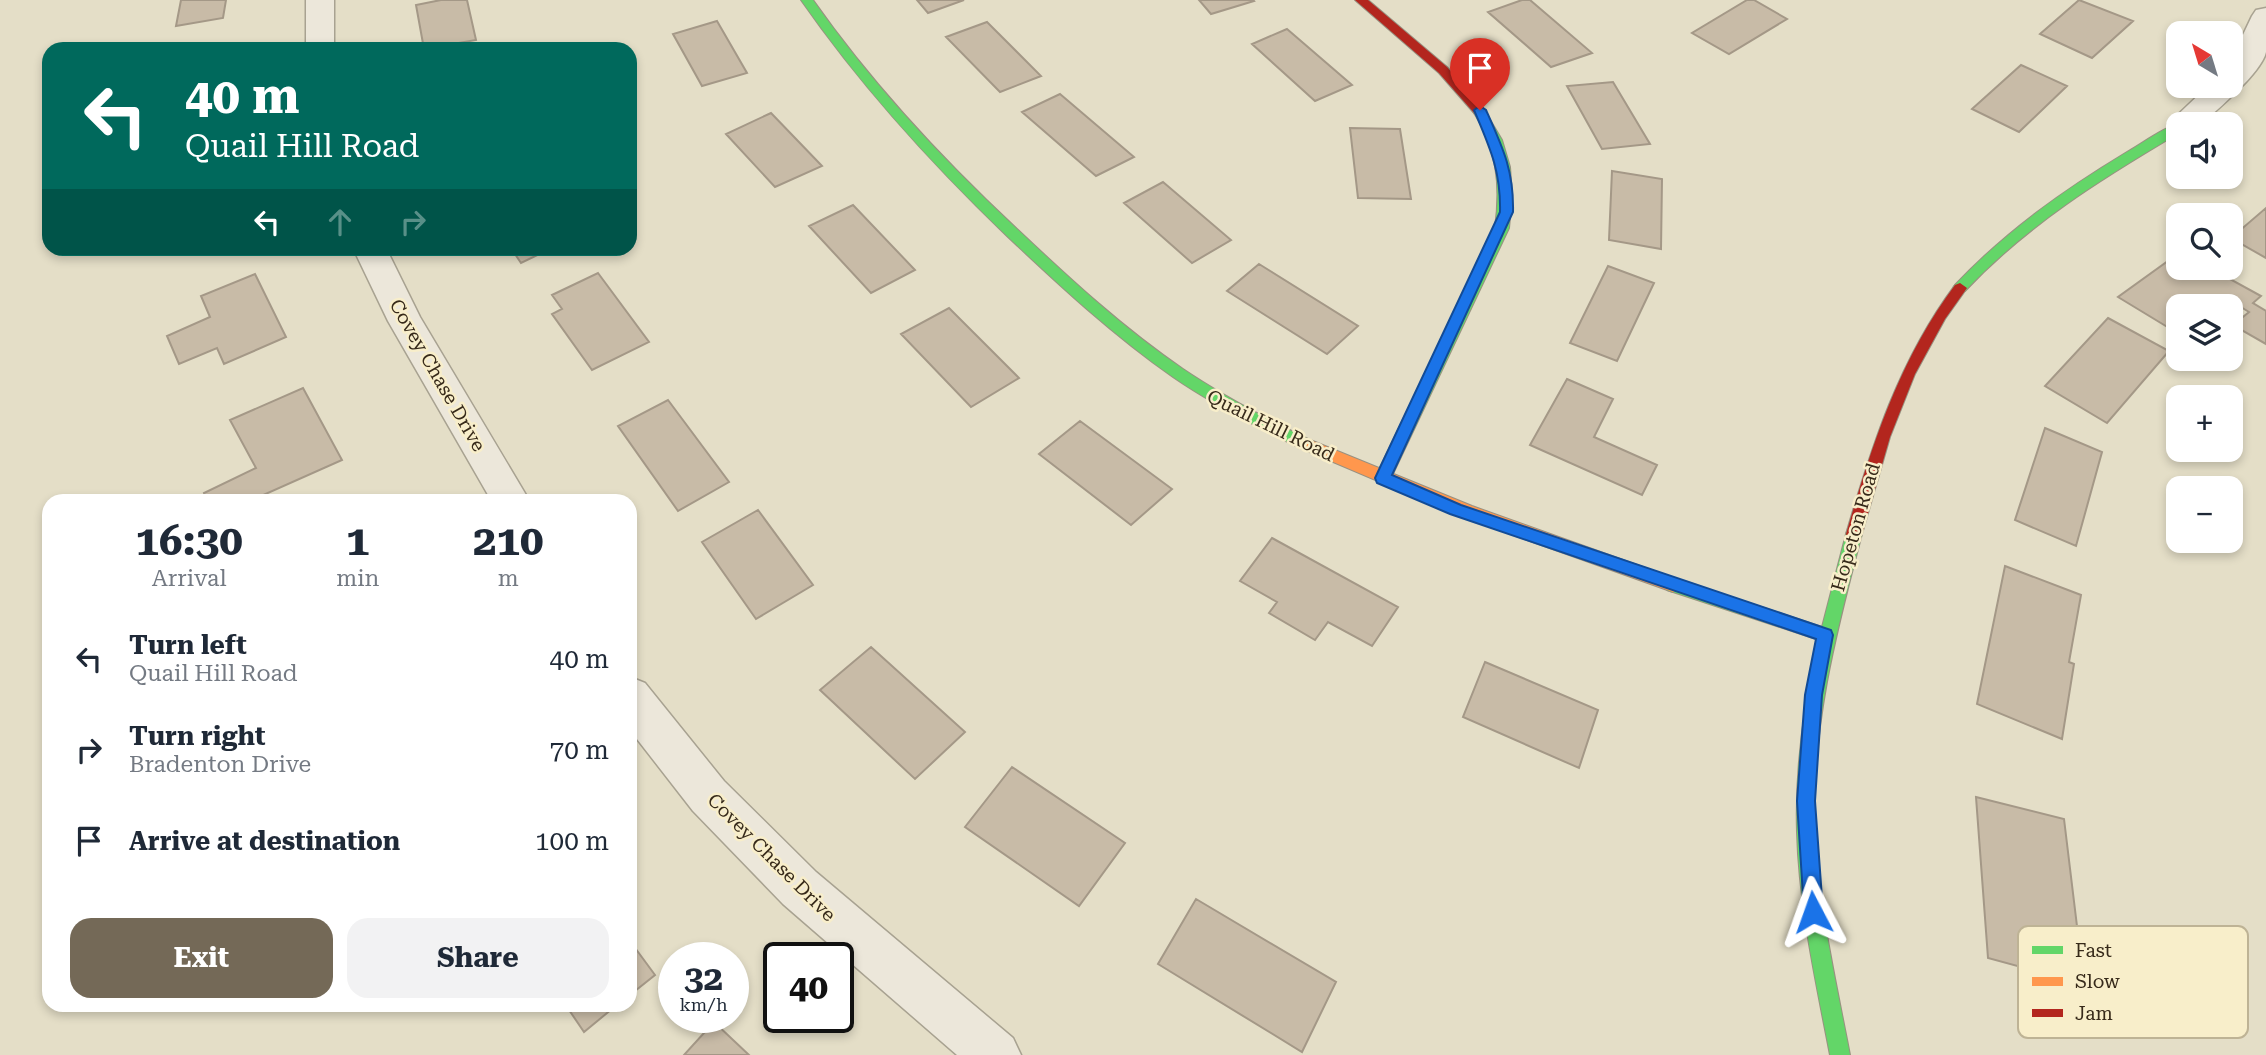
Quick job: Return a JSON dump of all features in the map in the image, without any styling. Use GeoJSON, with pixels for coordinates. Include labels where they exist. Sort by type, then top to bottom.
{"type":"FeatureCollection","features":[{"type":"Feature","properties":{"kind":"street"},"geometry":{"type":"LineString","coordinates":[[320,0],[320,42]]}},
{"type":"Feature","properties":{"kind":"street","name":"Quail Hill Road"},"geometry":{"type":"LineString","coordinates":[[807,0],[837,47],[887,109],[1086,302],[1151,356],[1230,408],[1456,510],[1825,635]]}},
{"type":"Feature","properties":{"kind":"street"},"geometry":{"type":"LineString","coordinates":[[1371,2],[1468,94],[1490,128],[1507,183],[1506,212],[1502,228],[1383,478]]}},
{"type":"Feature","properties":{"kind":"street"},"geometry":{"type":"LineString","coordinates":[[2244,63],[2251,54],[2266,16]]}},
{"type":"Feature","properties":{"kind":"street","name":"Hopeton Road"},"geometry":{"type":"LineString","coordinates":[[2197,112],[2212,98]]}},
{"type":"Feature","properties":{"kind":"street","name":"Hopeton Road"},"geometry":{"type":"LineString","coordinates":[[1840,1055],[1813,912],[1806,801],[1813,695],[1825,635],[1884,426],[1900,386],[1948,306],[1977,269],[2028,222],[2166,135]]}},
{"type":"Feature","properties":{"kind":"street","name":"Covey Chase Drive"},"geometry":{"type":"LineString","coordinates":[[373,256],[405,321],[506,494]]}},
{"type":"Feature","properties":{"kind":"street","name":"Covey Chase Drive"},"geometry":{"type":"LineString","coordinates":[[637,705],[675,756],[769,859],[869,952],[996,1055]]}},
{"type":"Feature","properties":{"kind":"building"},"geometry":{"type":"Polygon","coordinates":[[[181,0],[226,0],[223,18],[176,26],[181,0]]]}},
{"type":"Feature","properties":{"kind":"building"},"geometry":{"type":"Polygon","coordinates":[[[441,0],[467,0],[476,40],[423,42],[416,5],[441,0]]]}},
{"type":"Feature","properties":{"kind":"building"},"geometry":{"type":"Polygon","coordinates":[[[917,0],[964,0],[928,13],[917,0]]]}},
{"type":"Feature","properties":{"kind":"building"},"geometry":{"type":"Polygon","coordinates":[[[1199,0],[1253,0],[1254,1],[1211,14],[1199,0]]]}},
{"type":"Feature","properties":{"kind":"building"},"geometry":{"type":"Polygon","coordinates":[[[1522,0],[1530,0],[1592,53],[1551,67],[1488,12],[1522,0]]]}},
{"type":"Feature","properties":{"kind":"building"},"geometry":{"type":"Polygon","coordinates":[[[1747,0],[1754,0],[1787,19],[1729,54],[1692,33],[1747,0]]]}},
{"type":"Feature","properties":{"kind":"building"},"geometry":{"type":"Polygon","coordinates":[[[2079,0],[2133,21],[2092,58],[2040,34],[2079,0]]]}},
{"type":"Feature","properties":{"kind":"building"},"geometry":{"type":"Polygon","coordinates":[[[717,21],[747,73],[702,86],[673,34],[717,21]]]}},
{"type":"Feature","properties":{"kind":"building"},"geometry":{"type":"Polygon","coordinates":[[[987,22],[1041,76],[1000,92],[946,37],[987,22]]]}},
{"type":"Feature","properties":{"kind":"building"},"geometry":{"type":"Polygon","coordinates":[[[1287,29],[1352,85],[1315,101],[1252,44],[1287,29]]]}},
{"type":"Feature","properties":{"kind":"building"},"geometry":{"type":"Polygon","coordinates":[[[2021,65],[2067,86],[2019,132],[1972,109],[2021,65]]]}},
{"type":"Feature","properties":{"kind":"building"},"geometry":{"type":"Polygon","coordinates":[[[1613,82],[1650,144],[1602,149],[1567,86],[1613,82]]]}},
{"type":"Feature","properties":{"kind":"building"},"geometry":{"type":"Polygon","coordinates":[[[1060,94],[1134,157],[1096,176],[1022,112],[1060,94]]]}},
{"type":"Feature","properties":{"kind":"building"},"geometry":{"type":"Polygon","coordinates":[[[771,113],[822,166],[775,187],[726,134],[771,113]]]}},
{"type":"Feature","properties":{"kind":"building"},"geometry":{"type":"Polygon","coordinates":[[[1350,128],[1400,129],[1411,199],[1358,198],[1350,128]]]}},
{"type":"Feature","properties":{"kind":"building"},"geometry":{"type":"Polygon","coordinates":[[[1612,171],[1662,179],[1661,249],[1609,240],[1612,171]]]}},
{"type":"Feature","properties":{"kind":"building"},"geometry":{"type":"Polygon","coordinates":[[[1163,182],[1231,240],[1192,263],[1124,203],[1163,182]]]}},
{"type":"Feature","properties":{"kind":"building"},"geometry":{"type":"Polygon","coordinates":[[[853,205],[915,270],[871,293],[809,226],[853,205]]]}},
{"type":"Feature","properties":{"kind":"building"},"geometry":{"type":"Polygon","coordinates":[[[2266,208],[2266,258],[2243,245],[2243,228],[2266,208]]]}},
{"type":"Feature","properties":{"kind":"building"},"geometry":{"type":"Polygon","coordinates":[[[516,256],[535,256],[521,263],[516,256]]]}},
{"type":"Feature","properties":{"kind":"building"},"geometry":{"type":"Polygon","coordinates":[[[2166,262],[2166,280],[2232,280],[2261,296],[2253,303],[2266,311],[2266,344],[2243,331],[2243,317],[2249,312],[2243,308],[2243,294],[2166,294],[2166,326],[2118,297],[2166,262]]]}},
{"type":"Feature","properties":{"kind":"building"},"geometry":{"type":"Polygon","coordinates":[[[1259,264],[1358,326],[1327,354],[1227,291],[1259,264]]]}},
{"type":"Feature","properties":{"kind":"building"},"geometry":{"type":"Polygon","coordinates":[[[1608,266],[1654,283],[1617,361],[1570,343],[1608,266]]]}},
{"type":"Feature","properties":{"kind":"building"},"geometry":{"type":"Polygon","coordinates":[[[598,273],[649,342],[592,370],[552,314],[562,309],[552,295],[598,273]]]}},
{"type":"Feature","properties":{"kind":"building"},"geometry":{"type":"Polygon","coordinates":[[[255,274],[286,337],[224,364],[217,348],[179,364],[167,336],[210,317],[201,296],[255,274]]]}},
{"type":"Feature","properties":{"kind":"building"},"geometry":{"type":"Polygon","coordinates":[[[949,308],[1019,378],[971,407],[901,334],[949,308]]]}},
{"type":"Feature","properties":{"kind":"building"},"geometry":{"type":"Polygon","coordinates":[[[2108,318],[2166,349],[2166,354],[2107,423],[2045,386],[2108,318]]]}},
{"type":"Feature","properties":{"kind":"building"},"geometry":{"type":"Polygon","coordinates":[[[1567,379],[1613,399],[1594,437],[1657,465],[1642,495],[1530,445],[1567,379]]]}},
{"type":"Feature","properties":{"kind":"building"},"geometry":{"type":"Polygon","coordinates":[[[303,388],[342,460],[266,494],[204,494],[256,468],[230,420],[303,388]]]}},
{"type":"Feature","properties":{"kind":"building"},"geometry":{"type":"Polygon","coordinates":[[[668,400],[729,482],[678,511],[618,426],[668,400]]]}},
{"type":"Feature","properties":{"kind":"building"},"geometry":{"type":"Polygon","coordinates":[[[1080,421],[1172,489],[1131,525],[1039,454],[1080,421]]]}},
{"type":"Feature","properties":{"kind":"building"},"geometry":{"type":"Polygon","coordinates":[[[2045,428],[2102,452],[2076,546],[2015,520],[2045,428]]]}},
{"type":"Feature","properties":{"kind":"building"},"geometry":{"type":"Polygon","coordinates":[[[758,510],[813,585],[756,619],[702,542],[758,510]]]}},
{"type":"Feature","properties":{"kind":"building"},"geometry":{"type":"Polygon","coordinates":[[[1272,538],[1398,607],[1372,646],[1328,622],[1315,640],[1269,613],[1277,602],[1240,581],[1272,538]]]}},
{"type":"Feature","properties":{"kind":"building"},"geometry":{"type":"Polygon","coordinates":[[[2005,566],[2081,595],[2069,662],[2074,664],[2062,739],[1977,704],[2005,566]]]}},
{"type":"Feature","properties":{"kind":"building"},"geometry":{"type":"Polygon","coordinates":[[[871,647],[965,732],[915,779],[820,690],[871,647]]]}},
{"type":"Feature","properties":{"kind":"building"},"geometry":{"type":"Polygon","coordinates":[[[1485,662],[1598,710],[1579,768],[1463,717],[1485,662]]]}},
{"type":"Feature","properties":{"kind":"building"},"geometry":{"type":"Polygon","coordinates":[[[1012,767],[1125,843],[1079,906],[965,827],[1012,767]]]}},
{"type":"Feature","properties":{"kind":"building"},"geometry":{"type":"Polygon","coordinates":[[[1976,797],[2064,819],[2077,926],[2018,926],[2018,966],[1988,958],[1976,797]]]}},
{"type":"Feature","properties":{"kind":"building"},"geometry":{"type":"Polygon","coordinates":[[[1196,899],[1336,982],[1302,1052],[1158,964],[1196,899]]]}},
{"type":"Feature","properties":{"kind":"building"},"geometry":{"type":"Polygon","coordinates":[[[637,951],[655,975],[637,989],[637,951]]]}},
{"type":"Feature","properties":{"kind":"building"},"geometry":{"type":"Polygon","coordinates":[[[570,1012],[608,1012],[584,1032],[570,1012]]]}},
{"type":"Feature","properties":{"kind":"building"},"geometry":{"type":"Polygon","coordinates":[[[704,1033],[726,1033],[749,1055],[684,1055],[704,1033]]]}},
{"type":"Feature","properties":{"kind":"traffic: fast"},"geometry":{"type":"LineString","coordinates":[[807,0],[874,89],[923,144],[1073,289],[1142,347],[1178,373],[1258,421],[1303,443]]}},
{"type":"Feature","properties":{"kind":"traffic: fast"},"geometry":{"type":"LineString","coordinates":[[1383,478],[1502,228],[1504,167],[1495,140],[1479,111]]}},
{"type":"Feature","properties":{"kind":"traffic: fast"},"geometry":{"type":"LineString","coordinates":[[1960,288],[1983,263],[2035,219],[2091,180],[2166,135]]}},
{"type":"Feature","properties":{"kind":"traffic: fast"},"geometry":{"type":"LineString","coordinates":[[1840,1055],[1811,889],[1806,795],[1818,682],[1854,534]]}},
{"type":"Feature","properties":{"kind":"traffic: fast"},"geometry":{"type":"LineString","coordinates":[[1673,585],[1825,635]]}},
{"type":"Feature","properties":{"kind":"traffic: slow"},"geometry":{"type":"LineString","coordinates":[[1303,443],[1466,511],[1673,585]]}},
{"type":"Feature","properties":{"kind":"traffic: jam"},"geometry":{"type":"LineString","coordinates":[[1361,0],[1443,70],[1479,111]]}},
{"type":"Feature","properties":{"kind":"traffic: jam"},"geometry":{"type":"LineString","coordinates":[[1854,534],[1883,437],[1907,374],[1922,344],[1960,288]]}},
{"type":"Feature","properties":{"kind":"route"},"geometry":{"type":"LineString","coordinates":[[1480,110],[1490,128],[1507,183],[1506,212],[1502,228],[1383,478],[1456,510],[1825,635],[1813,695],[1806,801],[1813,912]]}}]}
